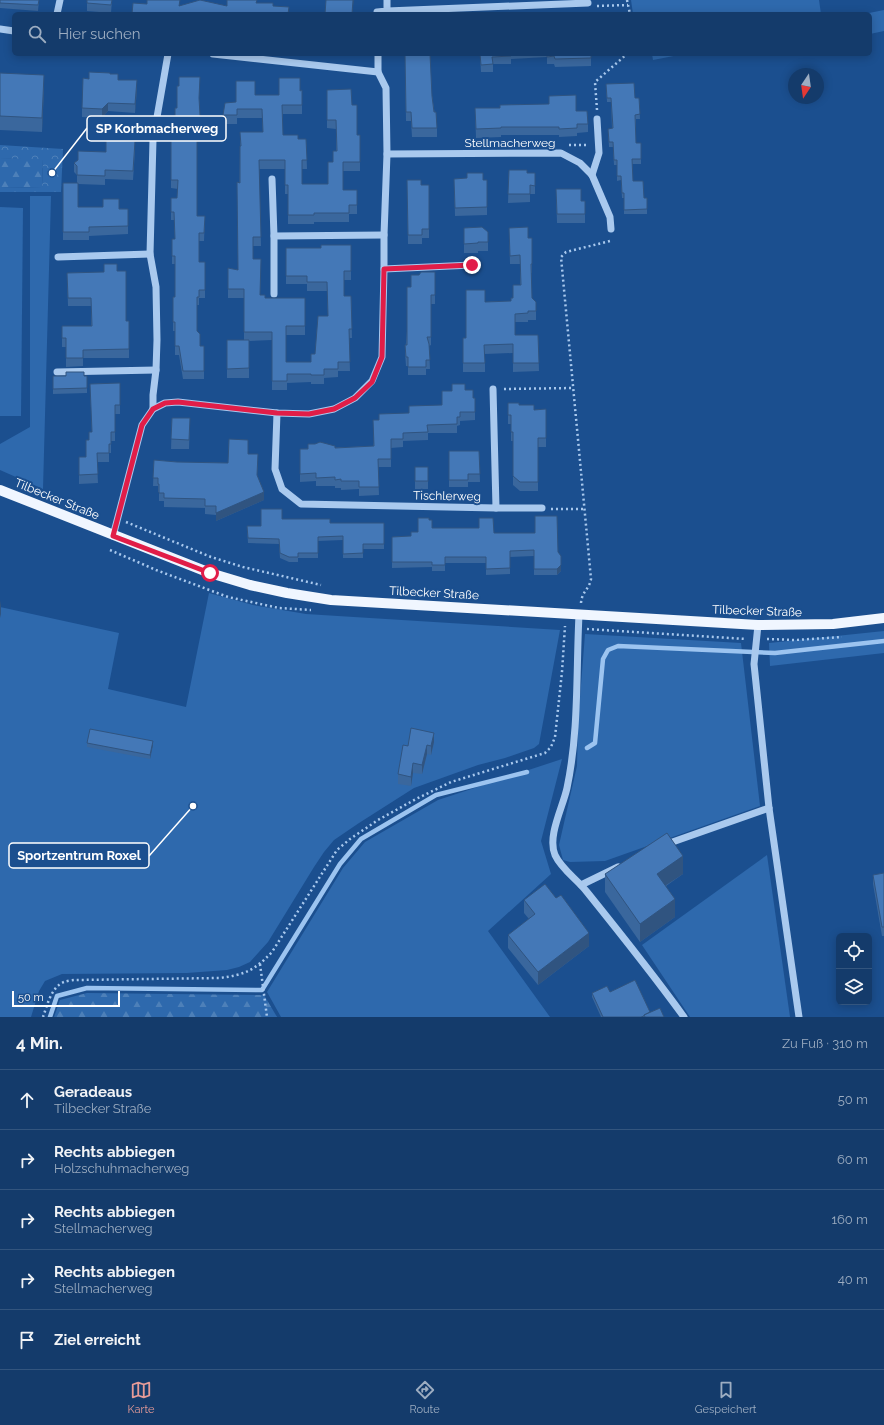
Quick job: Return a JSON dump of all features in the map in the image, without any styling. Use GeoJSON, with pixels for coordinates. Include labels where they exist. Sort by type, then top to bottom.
{"type":"FeatureCollection","features":[{"type":"Feature","properties":{"kind":"main road","name":"Tilbecker Straße"},"geometry":{"type":"LineString","coordinates":[[0,490],[113,536],[210,573],[250,585],[286,593],[331,600],[758,625],[833,624],[884,618]]}},
{"type":"Feature","properties":{"kind":"street"},"geometry":{"type":"LineString","coordinates":[[57,12],[60,0]]}},
{"type":"Feature","properties":{"kind":"street"},"geometry":{"type":"LineString","coordinates":[[387,0],[387,11]]}},
{"type":"Feature","properties":{"kind":"street"},"geometry":{"type":"LineString","coordinates":[[377,12],[588,3]]}},
{"type":"Feature","properties":{"kind":"street"},"geometry":{"type":"LineString","coordinates":[[0,29],[12,31]]}},
{"type":"Feature","properties":{"kind":"street"},"geometry":{"type":"LineString","coordinates":[[153,409],[158,340],[156,287],[150,254],[154,140],[168,56]]}},
{"type":"Feature","properties":{"kind":"street"},"geometry":{"type":"LineString","coordinates":[[231,56],[378,72]]}},
{"type":"Feature","properties":{"kind":"street"},"geometry":{"type":"LineString","coordinates":[[113,536],[142,425],[153,409],[165,403],[178,402],[277,413],[309,414],[334,409],[355,398],[372,382],[382,357],[387,154],[386,88],[378,72],[378,56]]}},
{"type":"Feature","properties":{"kind":"street"},"geometry":{"type":"LineString","coordinates":[[592,175],[599,153],[597,119]]}},
{"type":"Feature","properties":{"kind":"street","name":"Stellmacherweg"},"geometry":{"type":"LineString","coordinates":[[387,154],[561,153],[580,163],[592,175],[610,217],[611,229]]}},
{"type":"Feature","properties":{"kind":"street"},"geometry":{"type":"LineString","coordinates":[[272,179],[274,294]]}},
{"type":"Feature","properties":{"kind":"street"},"geometry":{"type":"LineString","coordinates":[[274,236],[384,235]]}},
{"type":"Feature","properties":{"kind":"street"},"geometry":{"type":"LineString","coordinates":[[58,257],[150,254]]}},
{"type":"Feature","properties":{"kind":"street"},"geometry":{"type":"LineString","coordinates":[[384,269],[472,265]]}},
{"type":"Feature","properties":{"kind":"street"},"geometry":{"type":"LineString","coordinates":[[57,372],[156,370]]}},
{"type":"Feature","properties":{"kind":"street","name":"Tischlerweg"},"geometry":{"type":"LineString","coordinates":[[277,413],[275,469],[282,489],[301,504],[496,508],[494,389]]}},
{"type":"Feature","properties":{"kind":"street"},"geometry":{"type":"LineString","coordinates":[[496,508],[542,508]]}},
{"type":"Feature","properties":{"kind":"street"},"geometry":{"type":"LineString","coordinates":[[579,615],[572,761],[566,790],[554,830],[553,846],[555,855],[564,868],[581,885],[653,975],[684,1017]]}},
{"type":"Feature","properties":{"kind":"street"},"geometry":{"type":"LineString","coordinates":[[758,625],[754,664],[770,808],[799,1017]]}},
{"type":"Feature","properties":{"kind":"street"},"geometry":{"type":"LineString","coordinates":[[658,848],[672,841],[770,808]]}},
{"type":"Feature","properties":{"kind":"street"},"geometry":{"type":"LineString","coordinates":[[581,885],[623,865]]}},
{"type":"Feature","properties":{"kind":"path"},"geometry":{"type":"LineString","coordinates":[[627,0],[630,12]]}},
{"type":"Feature","properties":{"kind":"path"},"geometry":{"type":"LineString","coordinates":[[588,3],[597,6],[628,5]]}},
{"type":"Feature","properties":{"kind":"path"},"geometry":{"type":"LineString","coordinates":[[597,119],[595,82],[625,56]]}},
{"type":"Feature","properties":{"kind":"path"},"geometry":{"type":"LineString","coordinates":[[561,153],[565,147],[571,145],[598,145]]}},
{"type":"Feature","properties":{"kind":"path"},"geometry":{"type":"LineString","coordinates":[[579,615],[581,595],[590,587],[591,579],[561,257],[566,252],[610,241],[611,229]]}},
{"type":"Feature","properties":{"kind":"path"},"geometry":{"type":"LineString","coordinates":[[494,389],[573,388]]}},
{"type":"Feature","properties":{"kind":"path"},"geometry":{"type":"LineString","coordinates":[[542,508],[585,509]]}},
{"type":"Feature","properties":{"kind":"path"},"geometry":{"type":"LineString","coordinates":[[118,519],[211,557],[250,568],[328,586]]}},
{"type":"Feature","properties":{"kind":"path"},"geometry":{"type":"LineString","coordinates":[[43,1017],[50,997],[56,988],[62,983],[76,980],[219,978],[248,972],[260,964],[272,952],[337,850],[350,839],[378,820],[451,782],[545,753],[552,747],[555,737],[565,626]]}},
{"type":"Feature","properties":{"kind":"path"},"geometry":{"type":"LineString","coordinates":[[579,628],[743,638]]}},
{"type":"Feature","properties":{"kind":"path"},"geometry":{"type":"LineString","coordinates":[[260,964],[267,1017]]}},
{"type":"Feature","properties":{"kind":"green space"},"geometry":{"type":"Polygon","coordinates":[[[631,0],[819,0],[821,12],[633,12],[631,0]]]}},
{"type":"Feature","properties":{"kind":"green space"},"geometry":{"type":"Polygon","coordinates":[[[884,10],[884,31],[872,34],[872,12],[884,10]]]}},
{"type":"Feature","properties":{"kind":"green space"},"geometry":{"type":"Polygon","coordinates":[[[652,56],[674,56],[653,60],[652,56]]]}},
{"type":"Feature","properties":{"kind":"green space"},"geometry":{"type":"Polygon","coordinates":[[[0,145],[63,149],[61,192],[0,192],[0,187],[42,188],[43,160],[0,158],[0,145]]]}},
{"type":"Feature","properties":{"kind":"green space"},"geometry":{"type":"Polygon","coordinates":[[[0,158],[43,159],[42,188],[0,187],[0,158]]]}},
{"type":"Feature","properties":{"kind":"green space"},"geometry":{"type":"Polygon","coordinates":[[[30,196],[51,196],[43,489],[0,470],[0,444],[30,427],[30,196]]]}},
{"type":"Feature","properties":{"kind":"green space"},"geometry":{"type":"Polygon","coordinates":[[[0,207],[23,208],[21,416],[0,416],[0,207]]]}},
{"type":"Feature","properties":{"kind":"green space"},"geometry":{"type":"Polygon","coordinates":[[[209,593],[253,605],[306,614],[560,630],[539,744],[534,748],[478,765],[414,788],[334,840],[314,867],[268,942],[250,962],[227,970],[187,973],[62,974],[45,981],[39,991],[31,1017],[0,1017],[0,607],[119,633],[108,689],[186,707],[209,593]]]}},
{"type":"Feature","properties":{"kind":"green space"},"geometry":{"type":"Polygon","coordinates":[[[884,631],[884,653],[770,666],[769,643],[884,631]]]}},
{"type":"Feature","properties":{"kind":"green space"},"geometry":{"type":"Polygon","coordinates":[[[585,634],[741,643],[760,806],[605,861],[570,862],[563,860],[559,845],[577,766],[578,723],[585,634]]]}},
{"type":"Feature","properties":{"kind":"green space"},"geometry":{"type":"Polygon","coordinates":[[[562,759],[541,841],[551,874],[488,931],[550,1017],[281,1017],[267,992],[343,868],[365,842],[438,800],[562,759]]]}},
{"type":"Feature","properties":{"kind":"green space"},"geometry":{"type":"Polygon","coordinates":[[[767,855],[790,1017],[690,1017],[642,945],[767,855]]]}},
{"type":"Feature","properties":{"kind":"green space"},"geometry":{"type":"Polygon","coordinates":[[[87,993],[264,995],[277,1017],[54,1017],[60,1000],[87,993]]]}},
{"type":"Feature","properties":{"kind":"building"},"geometry":{"type":"Polygon","coordinates":[[[0,0],[39,0],[38,5],[0,3],[0,0]]]}},
{"type":"Feature","properties":{"kind":"building"},"geometry":{"type":"Polygon","coordinates":[[[87,0],[112,0],[111,5],[87,3],[87,0]]]}},
{"type":"Feature","properties":{"kind":"building"},"geometry":{"type":"Polygon","coordinates":[[[147,0],[180,0],[179,6],[200,0],[227,6],[227,0],[257,0],[256,3],[273,3],[273,6],[289,7],[288,12],[132,12],[133,3],[147,4],[147,0]]]}},
{"type":"Feature","properties":{"kind":"building"},"geometry":{"type":"Polygon","coordinates":[[[326,0],[353,0],[352,12],[325,12],[326,0]]]}},
{"type":"Feature","properties":{"kind":"building"},"geometry":{"type":"Polygon","coordinates":[[[405,56],[430,56],[432,96],[434,112],[436,112],[437,128],[412,128],[411,112],[406,112],[405,56]]]}},
{"type":"Feature","properties":{"kind":"building"},"geometry":{"type":"Polygon","coordinates":[[[480,56],[511,56],[492,57],[493,64],[481,65],[480,56]]]}},
{"type":"Feature","properties":{"kind":"building"},"geometry":{"type":"Polygon","coordinates":[[[554,56],[591,56],[591,58],[555,59],[554,56]]]}},
{"type":"Feature","properties":{"kind":"building"},"geometry":{"type":"Polygon","coordinates":[[[89,72],[118,74],[118,80],[137,80],[135,104],[108,103],[102,109],[82,108],[83,78],[89,79],[89,72]]]}},
{"type":"Feature","properties":{"kind":"building"},"geometry":{"type":"Polygon","coordinates":[[[0,73],[44,75],[42,118],[0,116],[0,73]]]}},
{"type":"Feature","properties":{"kind":"building"},"geometry":{"type":"Polygon","coordinates":[[[179,77],[200,77],[199,98],[201,132],[197,132],[197,216],[205,216],[204,233],[199,233],[199,262],[205,262],[205,290],[199,290],[199,297],[197,297],[197,331],[200,334],[200,346],[204,346],[204,371],[183,371],[179,346],[175,346],[173,297],[175,297],[175,256],[172,256],[172,239],[175,239],[174,212],[171,212],[171,198],[177,198],[178,180],[171,180],[171,132],[175,132],[175,108],[177,108],[177,86],[179,86],[179,77]]]}},
{"type":"Feature","properties":{"kind":"building"},"geometry":{"type":"Polygon","coordinates":[[[279,78],[300,78],[302,105],[282,105],[283,135],[298,135],[298,139],[306,139],[307,160],[302,160],[302,184],[328,184],[328,162],[333,162],[333,151],[337,151],[336,120],[327,120],[327,90],[351,89],[352,105],[357,105],[357,135],[360,135],[360,162],[343,162],[343,190],[357,190],[357,205],[349,205],[349,213],[288,215],[288,185],[285,185],[285,160],[259,160],[261,237],[253,237],[253,259],[261,259],[260,295],[265,295],[265,298],[305,298],[305,326],[286,326],[286,362],[311,362],[311,354],[315,354],[318,316],[328,316],[327,282],[307,282],[307,276],[286,276],[286,248],[321,248],[321,245],[351,245],[351,271],[344,271],[344,296],[351,296],[352,329],[349,329],[350,362],[338,362],[338,369],[324,369],[324,375],[287,374],[287,381],[272,381],[272,332],[244,332],[244,289],[228,289],[228,268],[238,270],[237,182],[240,183],[240,132],[263,132],[262,109],[237,109],[237,115],[223,115],[225,103],[236,102],[236,81],[255,81],[255,95],[279,95],[279,78]]]}},
{"type":"Feature","properties":{"kind":"building"},"geometry":{"type":"Polygon","coordinates":[[[634,83],[635,98],[639,98],[640,114],[635,115],[636,143],[641,143],[641,159],[632,159],[633,181],[643,181],[644,198],[647,198],[647,209],[624,210],[624,193],[622,193],[621,176],[617,176],[617,160],[614,160],[613,142],[609,142],[608,129],[613,128],[611,98],[607,98],[606,84],[634,83]]]}},
{"type":"Feature","properties":{"kind":"building"},"geometry":{"type":"Polygon","coordinates":[[[576,95],[576,111],[587,111],[588,124],[577,124],[577,128],[559,129],[559,127],[501,127],[476,129],[475,108],[500,108],[500,105],[549,104],[549,96],[576,95]]]}},
{"type":"Feature","properties":{"kind":"building"},"geometry":{"type":"Polygon","coordinates":[[[106,140],[135,141],[133,171],[105,170],[105,176],[77,175],[77,166],[74,163],[78,160],[78,151],[106,152],[106,140]]]}},
{"type":"Feature","properties":{"kind":"building"},"geometry":{"type":"Polygon","coordinates":[[[509,170],[527,170],[527,173],[535,173],[535,186],[530,185],[530,194],[508,194],[509,170]]]}},
{"type":"Feature","properties":{"kind":"building"},"geometry":{"type":"Polygon","coordinates":[[[467,173],[483,173],[483,180],[487,180],[487,207],[455,208],[454,179],[467,178],[467,173]]]}},
{"type":"Feature","properties":{"kind":"building"},"geometry":{"type":"Polygon","coordinates":[[[407,180],[421,180],[421,185],[429,185],[429,229],[422,229],[422,235],[408,235],[407,180]]]}},
{"type":"Feature","properties":{"kind":"building"},"geometry":{"type":"Polygon","coordinates":[[[63,183],[78,183],[78,207],[103,207],[103,199],[119,199],[119,209],[128,209],[128,226],[89,227],[89,232],[63,232],[63,183]]]}},
{"type":"Feature","properties":{"kind":"building"},"geometry":{"type":"Polygon","coordinates":[[[556,189],[581,189],[581,201],[585,201],[585,214],[557,214],[556,189]]]}},
{"type":"Feature","properties":{"kind":"building"},"geometry":{"type":"Polygon","coordinates":[[[482,227],[488,232],[488,242],[464,244],[464,228],[482,227]]]}},
{"type":"Feature","properties":{"kind":"building"},"geometry":{"type":"Polygon","coordinates":[[[528,227],[528,238],[532,238],[532,298],[536,302],[536,311],[515,314],[515,335],[538,335],[539,363],[513,363],[513,344],[484,345],[485,363],[463,363],[463,338],[466,338],[466,290],[485,290],[485,302],[511,301],[511,298],[513,298],[513,285],[521,285],[520,255],[510,256],[509,228],[528,227]]]}},
{"type":"Feature","properties":{"kind":"building"},"geometry":{"type":"Polygon","coordinates":[[[104,264],[117,264],[117,271],[126,271],[126,321],[129,321],[129,349],[83,350],[83,358],[66,358],[66,338],[62,338],[62,326],[92,326],[91,298],[68,298],[67,273],[104,272],[104,264]]]}},
{"type":"Feature","properties":{"kind":"building"},"geometry":{"type":"Polygon","coordinates":[[[421,272],[435,272],[435,295],[431,295],[431,337],[427,337],[430,360],[426,360],[426,367],[408,367],[408,357],[406,357],[405,345],[407,345],[407,287],[411,287],[411,275],[419,275],[421,272]]]}},
{"type":"Feature","properties":{"kind":"building"},"geometry":{"type":"Polygon","coordinates":[[[227,340],[249,340],[249,368],[227,369],[227,340]]]}},
{"type":"Feature","properties":{"kind":"building"},"geometry":{"type":"Polygon","coordinates":[[[66,372],[84,372],[84,376],[87,376],[87,388],[53,389],[53,376],[66,376],[66,372]]]}},
{"type":"Feature","properties":{"kind":"building"},"geometry":{"type":"Polygon","coordinates":[[[120,383],[120,405],[115,405],[115,432],[111,432],[109,453],[97,453],[98,474],[79,475],[79,457],[86,457],[86,440],[89,440],[89,432],[92,432],[90,384],[120,383]]]}},
{"type":"Feature","properties":{"kind":"building"},"geometry":{"type":"Polygon","coordinates":[[[452,384],[465,384],[465,390],[473,390],[473,398],[475,398],[475,412],[460,412],[460,417],[457,417],[457,424],[427,425],[428,432],[403,433],[403,439],[391,439],[391,459],[378,459],[379,487],[359,487],[359,481],[341,481],[341,479],[335,480],[335,477],[316,478],[316,473],[300,474],[300,449],[308,449],[308,444],[320,442],[335,446],[335,448],[374,446],[373,420],[379,420],[379,414],[409,413],[409,406],[442,405],[442,391],[452,391],[452,384]]]}},
{"type":"Feature","properties":{"kind":"building"},"geometry":{"type":"Polygon","coordinates":[[[508,403],[534,405],[534,410],[546,409],[546,438],[538,438],[538,482],[520,482],[513,476],[513,432],[511,432],[511,415],[508,415],[508,403]]]}},
{"type":"Feature","properties":{"kind":"building"},"geometry":{"type":"Polygon","coordinates":[[[172,418],[190,418],[189,440],[171,439],[172,418]]]}},
{"type":"Feature","properties":{"kind":"building"},"geometry":{"type":"Polygon","coordinates":[[[229,439],[248,440],[248,454],[258,454],[257,475],[264,492],[216,513],[216,506],[205,506],[205,499],[164,498],[164,493],[159,493],[158,478],[153,478],[154,460],[228,463],[229,439]]]}},
{"type":"Feature","properties":{"kind":"building"},"geometry":{"type":"Polygon","coordinates":[[[449,451],[479,451],[480,474],[468,474],[468,480],[449,480],[449,451]]]}},
{"type":"Feature","properties":{"kind":"building"},"geometry":{"type":"Polygon","coordinates":[[[415,467],[428,467],[428,481],[415,481],[415,467]]]}},
{"type":"Feature","properties":{"kind":"building"},"geometry":{"type":"Polygon","coordinates":[[[261,509],[282,509],[282,519],[330,519],[330,523],[384,523],[384,544],[363,544],[363,553],[343,554],[343,536],[318,537],[318,553],[298,553],[298,557],[289,557],[280,553],[279,539],[248,538],[247,526],[261,526],[261,509]]]}},
{"type":"Feature","properties":{"kind":"building"},"geometry":{"type":"Polygon","coordinates":[[[535,516],[557,516],[558,552],[561,556],[561,565],[557,569],[534,569],[534,550],[510,551],[510,568],[486,569],[486,557],[445,557],[445,565],[432,565],[432,562],[392,562],[392,537],[411,536],[411,532],[418,532],[418,518],[429,518],[429,520],[432,520],[432,528],[479,528],[479,518],[493,518],[494,533],[535,533],[535,516]]]}},
{"type":"Feature","properties":{"kind":"building"},"geometry":{"type":"Polygon","coordinates":[[[411,728],[434,733],[431,746],[427,745],[422,765],[413,763],[411,777],[398,774],[403,745],[408,746],[411,728]]]}},
{"type":"Feature","properties":{"kind":"building"},"geometry":{"type":"Polygon","coordinates":[[[90,729],[153,741],[150,755],[87,743],[90,729]]]}},
{"type":"Feature","properties":{"kind":"building"},"geometry":{"type":"Polygon","coordinates":[[[667,833],[683,856],[657,874],[675,899],[640,924],[605,874],[667,833]]]}},
{"type":"Feature","properties":{"kind":"building"},"geometry":{"type":"Polygon","coordinates":[[[884,873],[884,927],[882,927],[873,875],[884,873]]]}},
{"type":"Feature","properties":{"kind":"building"},"geometry":{"type":"Polygon","coordinates":[[[545,884],[556,898],[561,895],[589,933],[538,972],[508,935],[535,914],[524,900],[545,884]]]}},
{"type":"Feature","properties":{"kind":"building"},"geometry":{"type":"Polygon","coordinates":[[[635,980],[650,1012],[641,1017],[603,1017],[592,993],[607,986],[610,992],[635,980]]]}},
{"type":"Feature","properties":{"kind":"building"},"geometry":{"type":"Polygon","coordinates":[[[660,1008],[664,1017],[645,1017],[644,1015],[660,1008]]]}},
{"type":"Feature","properties":{"kind":"waterway"},"geometry":{"type":"LineString","coordinates":[[587,748],[595,743],[603,659],[608,650],[618,646],[775,653],[884,641]]}},
{"type":"Feature","properties":{"kind":"waterway"},"geometry":{"type":"LineString","coordinates":[[50,1017],[57,996],[87,988],[262,990],[340,864],[361,839],[436,795],[527,772]]}},
{"type":"Feature","properties":{"kind":"place","name":"SP Korbmacherweg"},"geometry":{"type":"Point","coordinates":[52,173]}},
{"type":"Feature","properties":{"kind":"place","name":"Sportzentrum Roxel"},"geometry":{"type":"Point","coordinates":[193,806]}},
{"type":"Feature","properties":{"kind":"route"},"geometry":{"type":"LineString","coordinates":[[210,573],[113,536],[142,425],[153,409],[165,403],[178,402],[277,413],[309,414],[334,409],[355,398],[372,382],[382,357],[384,269],[472,265]]}}]}
